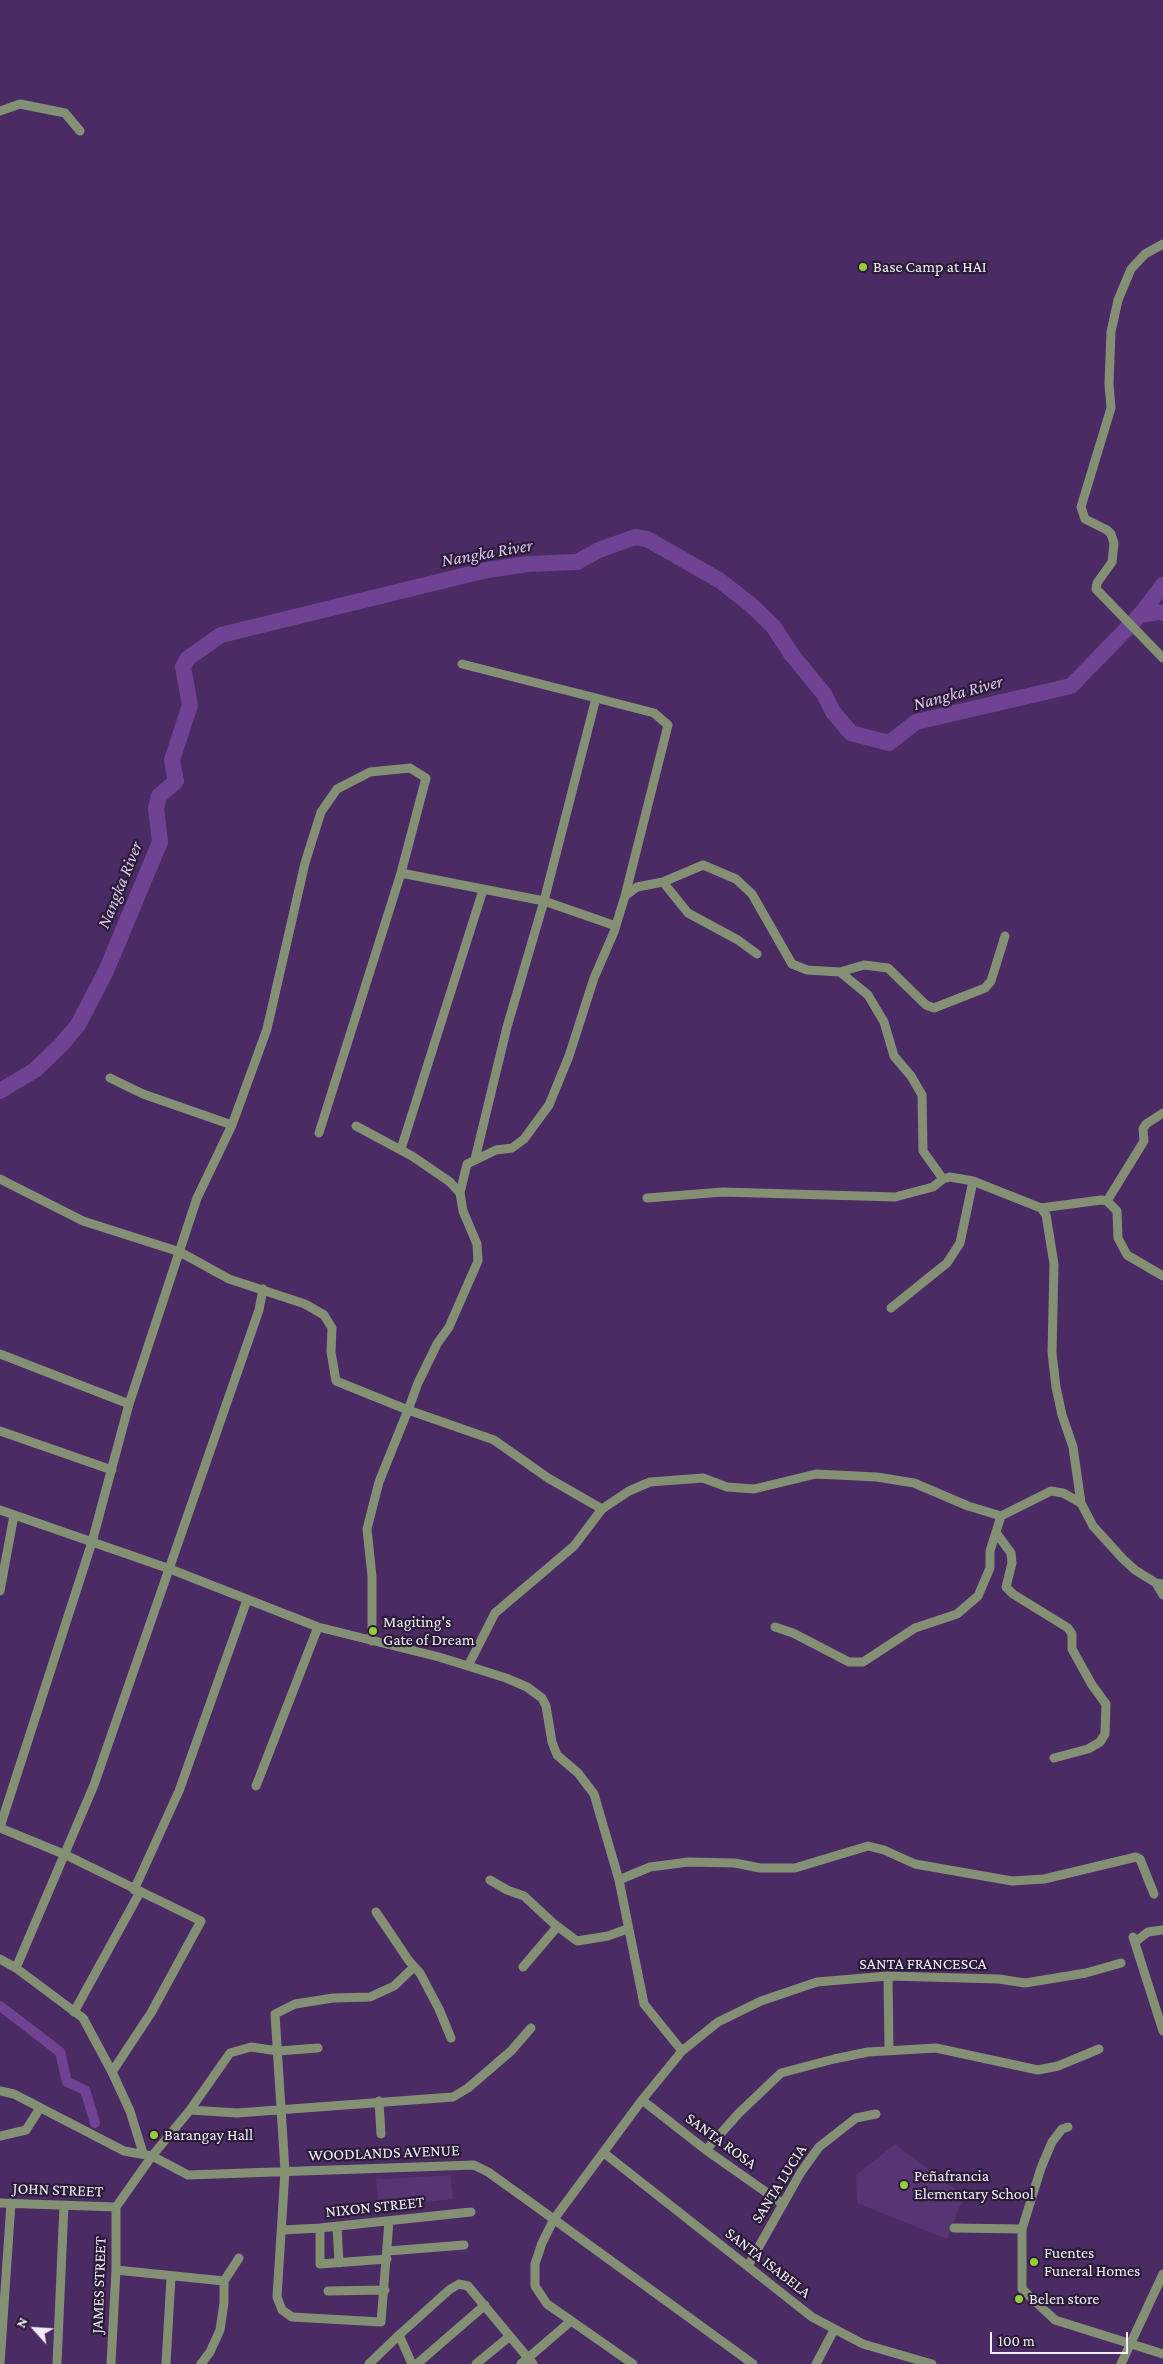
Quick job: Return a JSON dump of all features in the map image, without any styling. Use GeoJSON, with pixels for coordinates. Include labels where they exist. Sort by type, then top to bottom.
{"type":"FeatureCollection","features":[{"type":"Feature","properties":{"kind":"street"},"geometry":{"type":"LineString","coordinates":[[0,112],[20,104],[65,113],[80,131]]}},
{"type":"Feature","properties":{"kind":"street"},"geometry":{"type":"LineString","coordinates":[[1163,244],[1145,254],[1126,277],[1111,332],[1109,384],[1111,408],[1081,507],[1085,520],[1107,530],[1111,534],[1114,544],[1112,562],[1095,587],[1103,598],[1163,658]]}},
{"type":"Feature","properties":{"kind":"street"},"geometry":{"type":"LineString","coordinates":[[372,1640],[372,1576],[367,1529],[379,1482],[418,1383],[437,1344],[449,1327],[478,1261],[477,1244],[463,1211],[460,1193],[467,1164],[496,1150],[512,1148],[524,1138],[549,1105],[569,1056],[594,978],[616,926],[668,725],[654,713],[462,664]]}},
{"type":"Feature","properties":{"kind":"street"},"geometry":{"type":"LineString","coordinates":[[475,1159],[507,1027],[544,901],[596,698]]}},
{"type":"Feature","properties":{"kind":"street"},"geometry":{"type":"LineString","coordinates":[[112,2072],[151,2013],[201,1921],[66,1855],[0,1828],[92,1542],[129,1404],[197,1198],[232,1125],[266,1029],[305,863],[321,812],[337,789],[370,772],[410,768],[426,778],[401,873],[319,1133]]}},
{"type":"Feature","properties":{"kind":"street"},"geometry":{"type":"LineString","coordinates":[[624,896],[637,887],[664,882],[703,865],[736,879],[752,894],[792,964],[808,970],[840,972],[864,965],[888,968],[926,1005],[934,1008],[985,988],[992,981],[1005,936]]}},
{"type":"Feature","properties":{"kind":"street"},"geometry":{"type":"LineString","coordinates":[[401,873],[544,901],[616,926]]}},
{"type":"Feature","properties":{"kind":"street"},"geometry":{"type":"LineString","coordinates":[[664,882],[688,913],[738,940],[756,954]]}},
{"type":"Feature","properties":{"kind":"street"},"geometry":{"type":"LineString","coordinates":[[401,1149],[483,890]]}},
{"type":"Feature","properties":{"kind":"street"},"geometry":{"type":"LineString","coordinates":[[840,972],[868,995],[884,1022],[894,1056],[911,1076],[922,1094],[923,1151],[943,1179]]}},
{"type":"Feature","properties":{"kind":"street"},"geometry":{"type":"LineString","coordinates":[[110,1078],[143,1094],[232,1125]]}},
{"type":"Feature","properties":{"kind":"street"},"geometry":{"type":"LineString","coordinates":[[1107,1201],[1144,1141],[1143,1129],[1146,1124],[1163,1113]]}},
{"type":"Feature","properties":{"kind":"street"},"geometry":{"type":"LineString","coordinates":[[356,1126],[401,1149],[428,1166],[460,1193]]}},
{"type":"Feature","properties":{"kind":"street"},"geometry":{"type":"LineString","coordinates":[[647,1198],[724,1192],[895,1197],[933,1187],[943,1179],[950,1177],[973,1181],[1041,1208],[1101,1200],[1107,1201],[1117,1211],[1118,1238],[1127,1255],[1163,1276]]}},
{"type":"Feature","properties":{"kind":"street"},"geometry":{"type":"LineString","coordinates":[[0,1179],[83,1221],[180,1252],[229,1279],[263,1288],[306,1304],[324,1315],[332,1328],[331,1352],[336,1382],[494,1440],[548,1478],[602,1509]]}},
{"type":"Feature","properties":{"kind":"street"},"geometry":{"type":"LineString","coordinates":[[891,1308],[947,1263],[960,1243],[973,1181]]}},
{"type":"Feature","properties":{"kind":"street"},"geometry":{"type":"LineString","coordinates":[[1041,1208],[1046,1215],[1054,1264],[1052,1353],[1056,1387],[1062,1415],[1073,1447],[1081,1503],[1093,1526],[1108,1544],[1135,1570],[1160,1583],[1163,1595]]}},
{"type":"Feature","properties":{"kind":"street"},"geometry":{"type":"LineString","coordinates":[[16,1968],[94,1786],[259,1310],[263,1288]]}},
{"type":"Feature","properties":{"kind":"street"},"geometry":{"type":"LineString","coordinates":[[0,1354],[129,1404]]}},
{"type":"Feature","properties":{"kind":"street"},"geometry":{"type":"LineString","coordinates":[[0,1430],[112,1470]]}},
{"type":"Feature","properties":{"kind":"street"},"geometry":{"type":"LineString","coordinates":[[468,1666],[475,1648],[495,1613],[574,1546],[602,1509],[629,1491],[650,1482],[704,1478],[728,1487],[754,1489],[816,1474],[878,1477],[914,1483],[968,1506],[1001,1516],[1051,1491],[1063,1493],[1081,1503]]}},
{"type":"Feature","properties":{"kind":"street"},"geometry":{"type":"LineString","coordinates":[[0,1510],[170,1569],[318,1627],[439,1657],[506,1678],[526,1687],[542,1698],[546,1706],[552,1742],[557,1755],[578,1773],[594,1794],[619,1880],[627,1929],[644,2004],[682,2051]]}},
{"type":"Feature","properties":{"kind":"street"},"geometry":{"type":"LineString","coordinates":[[0,1591],[14,1515]]}},
{"type":"Feature","properties":{"kind":"street"},"geometry":{"type":"LineString","coordinates":[[775,1627],[793,1633],[849,1662],[862,1662],[915,1628],[957,1614],[978,1596],[990,1568],[990,1551],[997,1534],[1001,1516]]}},
{"type":"Feature","properties":{"kind":"street"},"geometry":{"type":"LineString","coordinates":[[997,1534],[1011,1553],[1012,1563],[1006,1587],[1013,1594],[1068,1628],[1072,1634],[1072,1649],[1092,1685],[1106,1704],[1105,1734],[1100,1742],[1088,1749],[1054,1758]]}},
{"type":"Feature","properties":{"kind":"street"},"geometry":{"type":"LineString","coordinates":[[74,2012],[137,1891],[179,1791],[247,1600]]}},
{"type":"Feature","properties":{"kind":"street"},"geometry":{"type":"LineString","coordinates":[[256,1786],[318,1627]]}},
{"type":"Feature","properties":{"kind":"street"},"geometry":{"type":"LineString","coordinates":[[619,1880],[650,1867],[688,1862],[735,1863],[760,1868],[795,1868],[868,1846],[884,1850],[915,1864],[1012,1882],[1044,1880],[1136,1857],[1140,1859],[1154,1894]]}},
{"type":"Feature","properties":{"kind":"street"},"geometry":{"type":"LineString","coordinates":[[490,1880],[507,1890],[524,1896],[557,1927],[577,1941],[608,1936],[627,1929]]}},
{"type":"Feature","properties":{"kind":"street"},"geometry":{"type":"LineString","coordinates":[[376,1912],[414,1967],[420,1972],[433,1996],[451,2038]]}},
{"type":"Feature","properties":{"kind":"street"},"geometry":{"type":"LineString","coordinates":[[523,1967],[557,1927]]}},
{"type":"Feature","properties":{"kind":"street"},"geometry":{"type":"LineString","coordinates":[[1163,1930],[1148,1932],[1134,1939],[1163,2031]]}},
{"type":"Feature","properties":{"kind":"street"},"geometry":{"type":"LineString","coordinates":[[0,1959],[16,1968],[83,2018],[112,2072],[148,2155]]}},
{"type":"Feature","properties":{"kind":"street","name":"SANTA FRANCESCA"},"geometry":{"type":"LineString","coordinates":[[633,2364],[547,2304],[535,2286],[535,2264],[542,2243],[554,2219],[642,2100],[682,2051],[718,2022],[761,2001],[817,1982],[888,1976],[999,1979],[1025,1983],[1086,1973],[1121,1963]]}},
{"type":"Feature","properties":{"kind":"street"},"geometry":{"type":"LineString","coordinates":[[389,2221],[382,2319],[378,2323],[292,2317],[282,2310],[276,2297],[283,2230],[285,2171],[278,2051],[274,2018],[277,2011],[295,2004],[328,1998],[370,1997],[394,1986],[414,1967]]}},
{"type":"Feature","properties":{"kind":"street"},"geometry":{"type":"LineString","coordinates":[[888,1976],[889,2050]]}},
{"type":"Feature","properties":{"kind":"street"},"geometry":{"type":"LineString","coordinates":[[190,2110],[237,2113],[453,2096],[468,2088],[511,2051],[531,2028]]}},
{"type":"Feature","properties":{"kind":"street"},"geometry":{"type":"LineString","coordinates":[[116,2207],[148,2155],[190,2110],[230,2053],[251,2047],[278,2051],[318,2048]]}},
{"type":"Feature","properties":{"kind":"street"},"geometry":{"type":"LineString","coordinates":[[706,2150],[739,2113],[781,2074],[868,2052],[936,2048],[1038,2070],[1058,2066],[1099,2049]]}},
{"type":"Feature","properties":{"kind":"street","name":"WOODLANDS AVENUE"},"geometry":{"type":"LineString","coordinates":[[0,2091],[14,2094],[124,2151],[148,2155],[188,2174],[474,2165],[488,2172],[554,2219],[753,2364]]}},
{"type":"Feature","properties":{"kind":"street","name":"SANTA ROSA"},"geometry":{"type":"LineString","coordinates":[[642,2100],[706,2150],[783,2204]]}},
{"type":"Feature","properties":{"kind":"street"},"geometry":{"type":"LineString","coordinates":[[380,2101],[382,2134]]}},
{"type":"Feature","properties":{"kind":"street"},"geometry":{"type":"LineString","coordinates":[[0,2136],[23,2132],[29,2127],[40,2108]]}},
{"type":"Feature","properties":{"kind":"street","name":"SANTA LUCIA"},"geometry":{"type":"LineString","coordinates":[[748,2266],[783,2204],[819,2147],[845,2125],[860,2116],[876,2114]]}},
{"type":"Feature","properties":{"kind":"street"},"geometry":{"type":"LineString","coordinates":[[1068,2127],[1062,2129],[1052,2142],[1041,2168],[1022,2230],[1022,2289],[1055,2320],[1163,2354]]}},
{"type":"Feature","properties":{"kind":"street","name":"SANTA ISABELA"},"geometry":{"type":"LineString","coordinates":[[604,2153],[812,2317],[863,2344],[932,2364]]}},
{"type":"Feature","properties":{"kind":"street","name":"JOHN STREET"},"geometry":{"type":"LineString","coordinates":[[0,2203],[116,2207]]}},
{"type":"Feature","properties":{"kind":"street"},"geometry":{"type":"LineString","coordinates":[[0,2364],[11,2203]]}},
{"type":"Feature","properties":{"kind":"street"},"geometry":{"type":"LineString","coordinates":[[57,2364],[64,2205]]}},
{"type":"Feature","properties":{"kind":"street","name":"JAMES STREET"},"geometry":{"type":"LineString","coordinates":[[111,2364],[116,2270],[116,2207]]}},
{"type":"Feature","properties":{"kind":"street","name":"NIXON STREET"},"geometry":{"type":"LineString","coordinates":[[283,2230],[320,2228],[471,2212]]}},
{"type":"Feature","properties":{"kind":"street"},"geometry":{"type":"LineString","coordinates":[[337,2226],[339,2263]]}},
{"type":"Feature","properties":{"kind":"street"},"geometry":{"type":"LineString","coordinates":[[320,2228],[320,2264],[464,2245]]}},
{"type":"Feature","properties":{"kind":"street"},"geometry":{"type":"LineString","coordinates":[[954,2228],[1022,2230]]}},
{"type":"Feature","properties":{"kind":"street"},"geometry":{"type":"LineString","coordinates":[[200,2364],[210,2352],[220,2330],[224,2302],[224,2281],[239,2258]]}},
{"type":"Feature","properties":{"kind":"street"},"geometry":{"type":"LineString","coordinates":[[116,2270],[224,2281]]}},
{"type":"Feature","properties":{"kind":"street"},"geometry":{"type":"LineString","coordinates":[[1121,2364],[1163,2274]]}},
{"type":"Feature","properties":{"kind":"street"},"geometry":{"type":"LineString","coordinates":[[166,2364],[171,2277]]}},
{"type":"Feature","properties":{"kind":"street"},"geometry":{"type":"LineString","coordinates":[[369,2364],[449,2290],[459,2284],[468,2286],[485,2305],[510,2336],[527,2362],[571,2321]]}},
{"type":"Feature","properties":{"kind":"street"},"geometry":{"type":"LineString","coordinates":[[328,2291],[385,2290]]}},
{"type":"Feature","properties":{"kind":"street"},"geometry":{"type":"LineString","coordinates":[[417,2364],[485,2305]]}},
{"type":"Feature","properties":{"kind":"street"},"geometry":{"type":"LineString","coordinates":[[816,2364],[834,2330]]}},
{"type":"Feature","properties":{"kind":"street"},"geometry":{"type":"LineString","coordinates":[[399,2335],[412,2364]]}},
{"type":"Feature","properties":{"kind":"street"},"geometry":{"type":"LineString","coordinates":[[476,2364],[510,2336]]}},
{"type":"Feature","properties":{"kind":"shaded area","name":"Peñafrancia Elementary School"},"geometry":{"type":"Polygon","coordinates":[[[895,2144],[964,2196],[947,2239],[857,2203],[856,2175],[895,2144]]]}},
{"type":"Feature","properties":{"kind":"shaded area"},"geometry":{"type":"Polygon","coordinates":[[[450,2175],[453,2199],[379,2207],[376,2178],[450,2175]]]}},
{"type":"Feature","properties":{"kind":"waterway","name":"Nangka River"},"geometry":{"type":"LineString","coordinates":[[0,1091],[35,1070],[61,1045],[78,1025],[106,971],[160,842],[156,808],[159,796],[176,781],[172,760],[190,705],[183,667],[188,658],[221,635],[487,570],[528,564],[577,562],[599,550],[635,537],[647,539],[719,580],[750,604],[773,626],[792,655],[824,694],[833,712],[851,733],[889,743],[916,722],[1071,686],[1140,615],[1163,585]]}},
{"type":"Feature","properties":{"kind":"waterway"},"geometry":{"type":"LineString","coordinates":[[1140,615],[1163,613]]}},
{"type":"Feature","properties":{"kind":"waterway"},"geometry":{"type":"LineString","coordinates":[[0,2006],[60,2052],[67,2082],[85,2090],[95,2123]]}},
{"type":"Feature","properties":{"kind":"place","name":"Base Camp at HAI"},"geometry":{"type":"Point","coordinates":[863,267]}},
{"type":"Feature","properties":{"kind":"place","name":"Magiting's Gate of Dream"},"geometry":{"type":"Point","coordinates":[373,1631]}},
{"type":"Feature","properties":{"kind":"place","name":"Barangay Hall"},"geometry":{"type":"Point","coordinates":[154,2135]}},
{"type":"Feature","properties":{"kind":"place","name":"Peñafrancia Elementary School"},"geometry":{"type":"Point","coordinates":[904,2185]}},
{"type":"Feature","properties":{"kind":"place","name":"Fuentes Funeral Homes"},"geometry":{"type":"Point","coordinates":[1034,2262]}},
{"type":"Feature","properties":{"kind":"place","name":"Belen store"},"geometry":{"type":"Point","coordinates":[1019,2299]}}]}
